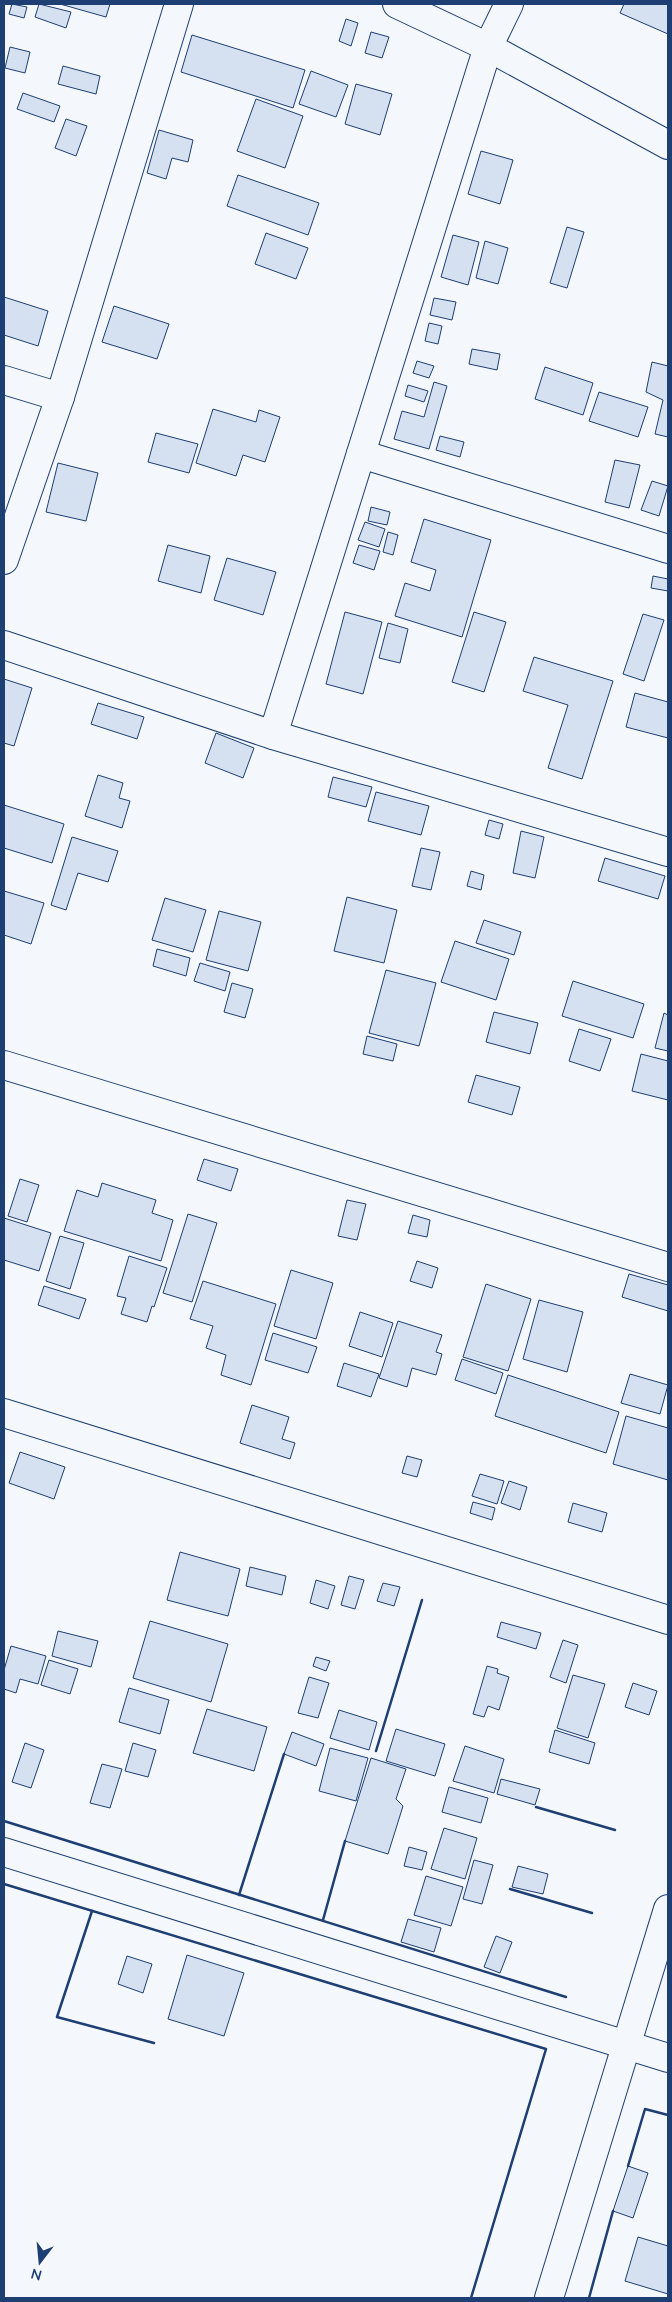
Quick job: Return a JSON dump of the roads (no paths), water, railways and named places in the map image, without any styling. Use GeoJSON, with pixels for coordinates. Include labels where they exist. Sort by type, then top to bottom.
{"type":"FeatureCollection","features":[{"type":"Feature","properties":{"kind":"street"},"geometry":{"type":"LineString","coordinates":[[4,560],[60,397],[179,4]]}},
{"type":"Feature","properties":{"kind":"street"},"geometry":{"type":"LineString","coordinates":[[398,4],[488,47],[668,145]]}},
{"type":"Feature","properties":{"kind":"street"},"geometry":{"type":"LineString","coordinates":[[273,735],[488,47],[509,4]]}},
{"type":"Feature","properties":{"kind":"street"},"geometry":{"type":"LineString","coordinates":[[4,380],[60,397]]}},
{"type":"Feature","properties":{"kind":"street"},"geometry":{"type":"LineString","coordinates":[[362,454],[668,549]]}},
{"type":"Feature","properties":{"kind":"street"},"geometry":{"type":"LineString","coordinates":[[4,645],[273,735],[668,852]]}},
{"type":"Feature","properties":{"kind":"street"},"geometry":{"type":"LineString","coordinates":[[4,1065],[668,1267]]}},
{"type":"Feature","properties":{"kind":"street"},"geometry":{"type":"LineString","coordinates":[[4,1413],[668,1620]]}},
{"type":"Feature","properties":{"kind":"street"},"geometry":{"type":"LineString","coordinates":[[4,1852],[629,2044],[668,2058]]}},
{"type":"Feature","properties":{"kind":"street"},"geometry":{"type":"LineString","coordinates":[[549,2298],[629,2044],[668,1910]]}}]}
